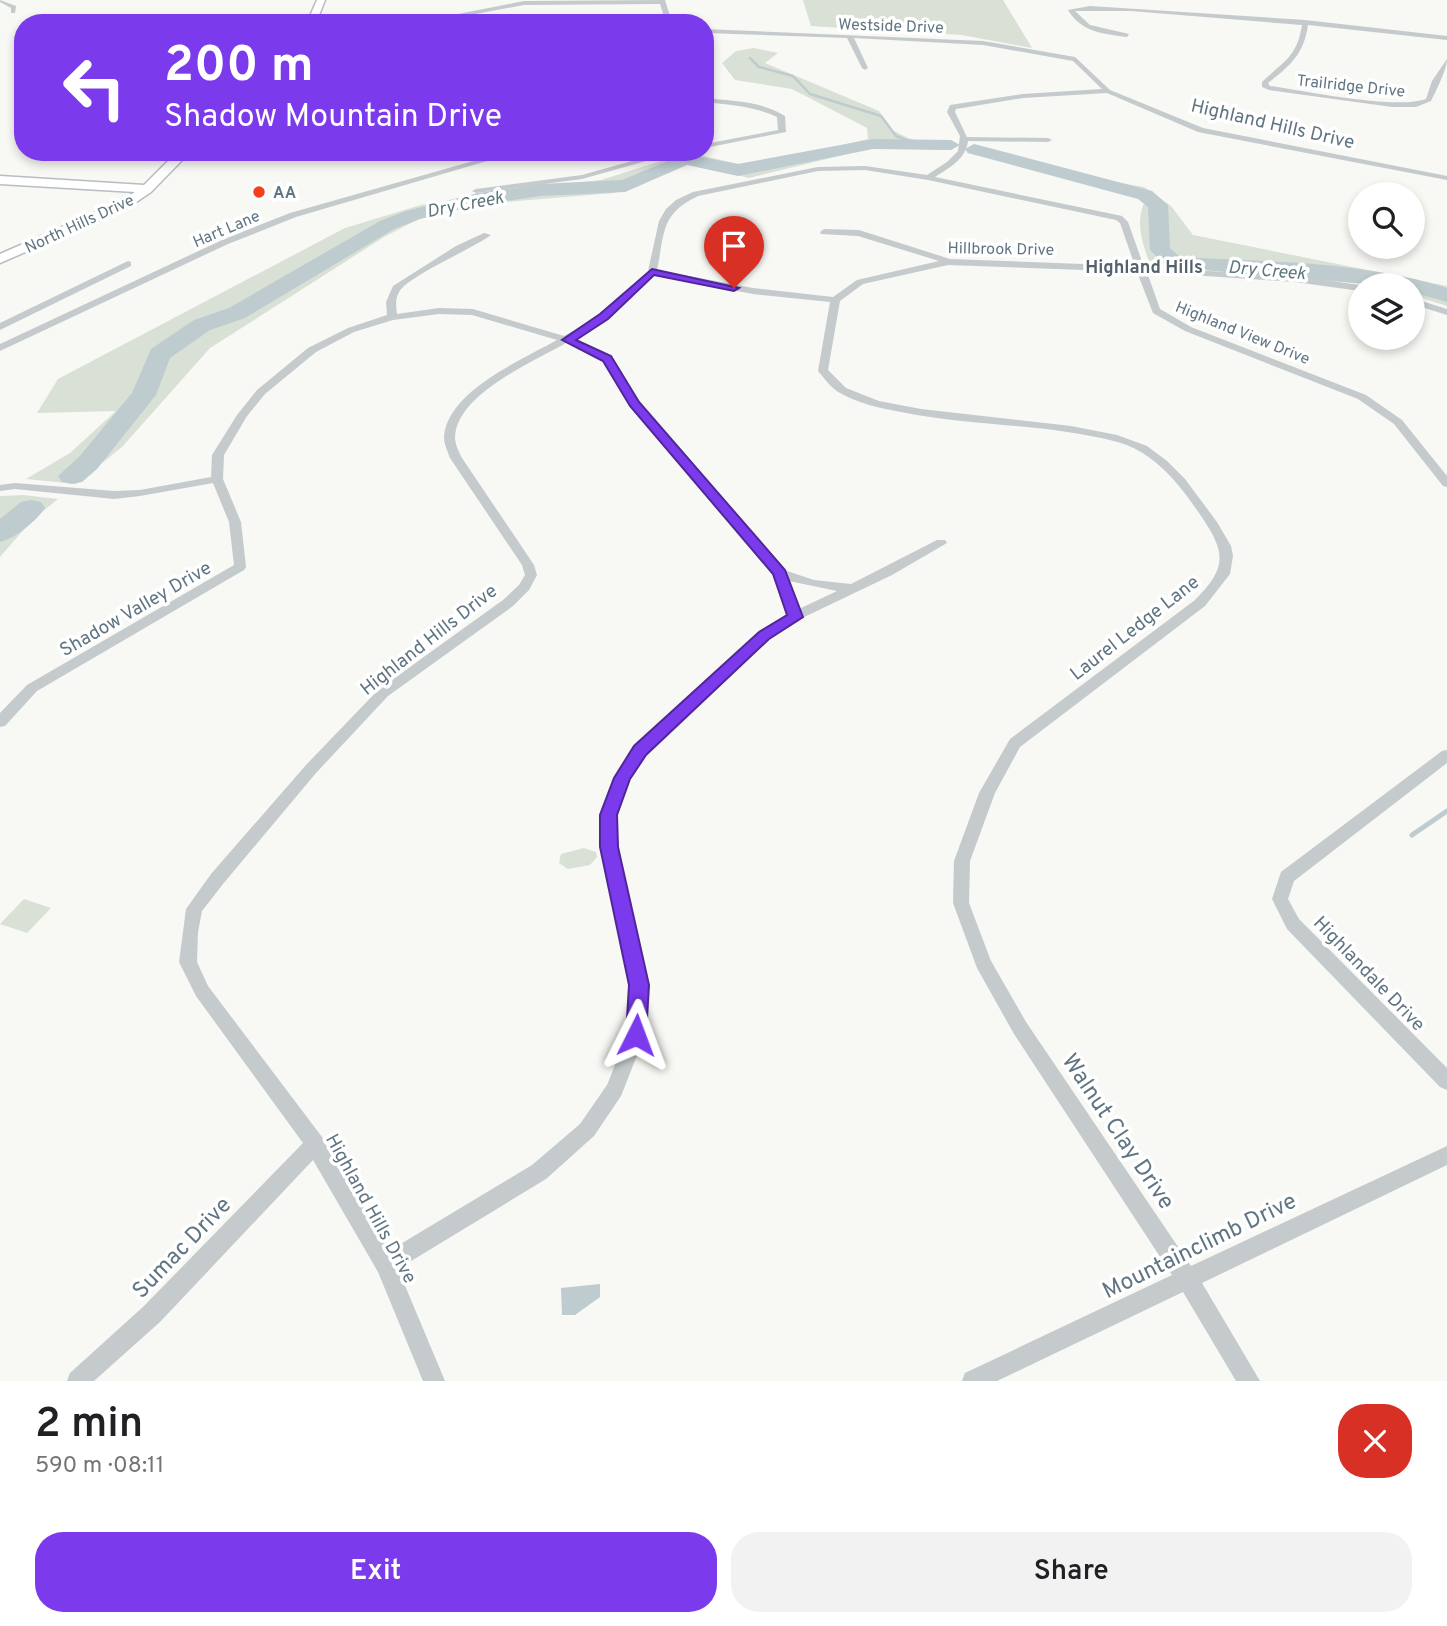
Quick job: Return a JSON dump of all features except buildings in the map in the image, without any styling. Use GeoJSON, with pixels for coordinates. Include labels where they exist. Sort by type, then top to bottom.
{"type":"FeatureCollection","features":[{"type":"Feature","properties":{"kind":"street"},"geometry":{"type":"LineString","coordinates":[[0,0],[13,7],[13,12],[4,13]]}},
{"type":"Feature","properties":{"kind":"street"},"geometry":{"type":"LineString","coordinates":[[465,14],[524,3],[663,1]]}},
{"type":"Feature","properties":{"kind":"street"},"geometry":{"type":"LineString","coordinates":[[1127,35],[1086,26],[1073,16],[1071,9],[1085,6],[1134,8],[1305,22],[1447,38]]}},
{"type":"Feature","properties":{"kind":"street","name":"Trailridge Drive"},"geometry":{"type":"LineString","coordinates":[[1305,22],[1302,48],[1296,57],[1265,82],[1264,86],[1392,105],[1416,105],[1429,100],[1435,80],[1447,61]]}},
{"type":"Feature","properties":{"kind":"street","name":"Westside Drive"},"geometry":{"type":"LineString","coordinates":[[714,32],[960,41],[1075,59],[1108,91]]}},
{"type":"Feature","properties":{"kind":"street"},"geometry":{"type":"LineString","coordinates":[[850,37],[865,68]]}},
{"type":"Feature","properties":{"kind":"street","name":"Highland Hills Drive"},"geometry":{"type":"LineString","coordinates":[[966,139],[951,112],[953,107],[1010,98],[1108,91],[1201,130],[1445,180]]}},
{"type":"Feature","properties":{"kind":"street"},"geometry":{"type":"LineString","coordinates":[[714,101],[747,104],[773,112],[781,116],[782,132],[714,144]]}},
{"type":"Feature","properties":{"kind":"street"},"geometry":{"type":"LineString","coordinates":[[835,300],[753,291],[652,272],[663,221],[679,202],[696,194],[751,181],[842,167],[928,178],[958,158],[966,148],[966,139],[1048,140]]}},
{"type":"Feature","properties":{"kind":"street","name":"North Hills Drive"},"geometry":{"type":"LineString","coordinates":[[0,259],[125,204],[146,189],[175,161]]}},
{"type":"Feature","properties":{"kind":"street","name":"Hart Lane"},"geometry":{"type":"LineString","coordinates":[[0,348],[225,242],[293,215],[482,161]]}},
{"type":"Feature","properties":{"kind":"street"},"geometry":{"type":"LineString","coordinates":[[476,191],[582,177],[641,161]]}},
{"type":"Feature","properties":{"kind":"street","name":"Highland View Drive"},"geometry":{"type":"LineString","coordinates":[[928,178],[1119,218],[1124,222],[1156,311],[1168,320],[1362,397],[1398,422],[1447,484]]}},
{"type":"Feature","properties":{"kind":"street"},"geometry":{"type":"LineString","coordinates":[[0,180],[146,189]]}},
{"type":"Feature","properties":{"kind":"street"},"geometry":{"type":"LineString","coordinates":[[824,232],[859,233],[948,262]]}},
{"type":"Feature","properties":{"kind":"street"},"geometry":{"type":"LineString","coordinates":[[392,317],[391,302],[396,288],[459,248],[487,235]]}},
{"type":"Feature","properties":{"kind":"street","name":"Hillbrook Drive"},"geometry":{"type":"LineString","coordinates":[[835,300],[860,282],[948,262],[1141,269],[1295,279],[1348,286]]}},
{"type":"Feature","properties":{"kind":"street"},"geometry":{"type":"LineString","coordinates":[[0,327],[128,264]]}},
{"type":"Feature","properties":{"kind":"street","name":"Highland Hills Drive"},"geometry":{"type":"LineString","coordinates":[[434,1381],[386,1265],[315,1144],[202,991],[188,962],[194,909],[311,769],[383,693],[508,603],[524,587],[531,575],[528,565],[456,458],[449,439],[455,416],[478,390],[604,317],[652,272]]}},
{"type":"Feature","properties":{"kind":"street","name":"Laurel Ledge Lane"},"geometry":{"type":"LineString","coordinates":[[835,300],[823,371],[834,387],[855,397],[954,418],[1109,436],[1140,446],[1163,462],[1183,483],[1218,533],[1228,555],[1222,581],[1200,603],[1015,743],[987,793],[962,861],[961,903]]}},
{"type":"Feature","properties":{"kind":"street"},"geometry":{"type":"LineString","coordinates":[[1425,305],[1447,312]]}},
{"type":"Feature","properties":{"kind":"street"},"geometry":{"type":"LineString","coordinates":[[0,488],[15,486],[114,495],[140,494],[218,479],[218,455],[236,425],[261,392],[312,349],[351,330],[392,317],[473,312],[568,340],[607,359],[634,404],[780,573],[795,617]]}},
{"type":"Feature","properties":{"kind":"street","name":"Shadow Valley Drive"},"geometry":{"type":"LineString","coordinates":[[0,722],[32,688],[240,567],[235,522],[218,479]]}},
{"type":"Feature","properties":{"kind":"street"},"geometry":{"type":"LineString","coordinates":[[386,1265],[539,1172],[587,1130],[614,1090],[636,1035],[639,985],[609,847],[608,815],[622,778],[640,751],[764,635],[941,543]]}},
{"type":"Feature","properties":{"kind":"street"},"geometry":{"type":"LineString","coordinates":[[780,573],[799,582],[824,587],[854,588]]}},
{"type":"Feature","properties":{"kind":"street","name":"Highlandale Drive"},"geometry":{"type":"LineString","coordinates":[[1447,755],[1287,877],[1280,899],[1293,924],[1447,1081]]}},
{"type":"Feature","properties":{"kind":"street","name":"Walnut Clay Drive"},"geometry":{"type":"LineString","coordinates":[[961,903],[983,963],[1020,1028],[1188,1280],[1249,1381]]}},
{"type":"Feature","properties":{"kind":"street","name":"Sumac Drive"},"geometry":{"type":"LineString","coordinates":[[78,1381],[152,1314],[315,1144]]}},
{"type":"Feature","properties":{"kind":"street","name":"Mountainclimb Drive"},"geometry":{"type":"LineString","coordinates":[[973,1381],[1447,1155]]}},
{"type":"Feature","properties":{"kind":"shaded area"},"geometry":{"type":"Polygon","coordinates":[[[803,0],[1003,0],[1032,48],[962,35],[811,26],[803,0]]]}},
{"type":"Feature","properties":{"kind":"shaded area"},"geometry":{"type":"Polygon","coordinates":[[[754,48],[778,53],[765,63],[879,111],[892,130],[923,142],[954,142],[949,150],[872,148],[749,178],[690,163],[614,193],[467,205],[419,219],[384,237],[210,348],[122,447],[76,484],[26,479],[70,453],[116,411],[37,413],[58,379],[345,228],[421,205],[601,180],[661,161],[714,161],[714,158],[738,164],[800,155],[868,139],[867,128],[792,89],[735,80],[722,63],[736,51],[754,48]]]}},
{"type":"Feature","properties":{"kind":"shaded area"},"geometry":{"type":"Polygon","coordinates":[[[974,145],[1098,179],[1144,187],[1171,206],[1193,235],[1382,273],[1348,273],[1348,283],[1150,265],[1140,226],[1144,203],[1138,196],[1041,171],[1003,158],[967,153],[974,145]]]}},
{"type":"Feature","properties":{"kind":"shaded area"},"geometry":{"type":"Polygon","coordinates":[[[1425,282],[1447,286],[1447,306],[1425,299],[1425,282]]]}},
{"type":"Feature","properties":{"kind":"shaded area"},"geometry":{"type":"Polygon","coordinates":[[[23,495],[58,499],[32,520],[0,557],[0,496],[23,495]]]}},
{"type":"Feature","properties":{"kind":"shaded area"},"geometry":{"type":"Polygon","coordinates":[[[584,848],[596,852],[597,857],[590,865],[568,869],[559,863],[561,854],[584,848]]]}},
{"type":"Feature","properties":{"kind":"shaded area"},"geometry":{"type":"Polygon","coordinates":[[[24,899],[51,908],[27,933],[0,924],[24,899]]]}},
{"type":"Feature","properties":{"kind":"shaded area"},"geometry":{"type":"Polygon","coordinates":[[[600,1284],[600,1297],[575,1315],[562,1315],[561,1288],[600,1284]]]}},
{"type":"Feature","properties":{"kind":"waterway"},"geometry":{"type":"LineString","coordinates":[[750,58],[759,67],[793,76],[810,94],[881,116],[896,136],[919,145]]}},
{"type":"Feature","properties":{"kind":"waterway","name":"Dry Creek"},"geometry":{"type":"LineString","coordinates":[[695,161],[738,170],[873,144],[951,145]]}},
{"type":"Feature","properties":{"kind":"waterway","name":"Dry Creek"},"geometry":{"type":"LineString","coordinates":[[974,149],[1145,195],[1158,205],[1160,250],[1174,263],[1269,268],[1383,279],[1447,295]]}},
{"type":"Feature","properties":{"kind":"waterway","name":"Dry Creek"},"geometry":{"type":"LineString","coordinates":[[72,476],[88,463],[144,395],[159,354],[202,325],[237,313],[387,225],[413,215],[478,199],[540,190],[625,186],[681,161]]}},
{"type":"Feature","properties":{"kind":"waterway","name":"Dry Creek"},"geometry":{"type":"LineString","coordinates":[[0,533],[31,508]]}},
{"type":"Feature","properties":{"kind":"waterway"},"geometry":{"type":"LineString","coordinates":[[1412,835],[1447,811]]}},
{"type":"Feature","properties":{"kind":"place","name":"AA"},"geometry":{"type":"Point","coordinates":[259,192]}},
{"type":"Feature","properties":{"kind":"district","name":"Highland Hills"},"geometry":{"type":"Point","coordinates":[1144,267]}},
{"type":"Feature","properties":{"kind":"route"},"geometry":{"type":"LineString","coordinates":[[636,1035],[639,985],[609,847],[608,815],[622,778],[640,751],[764,635],[795,617],[780,573],[634,404],[607,359],[568,340],[604,317],[652,272],[734,288]]}}]}
